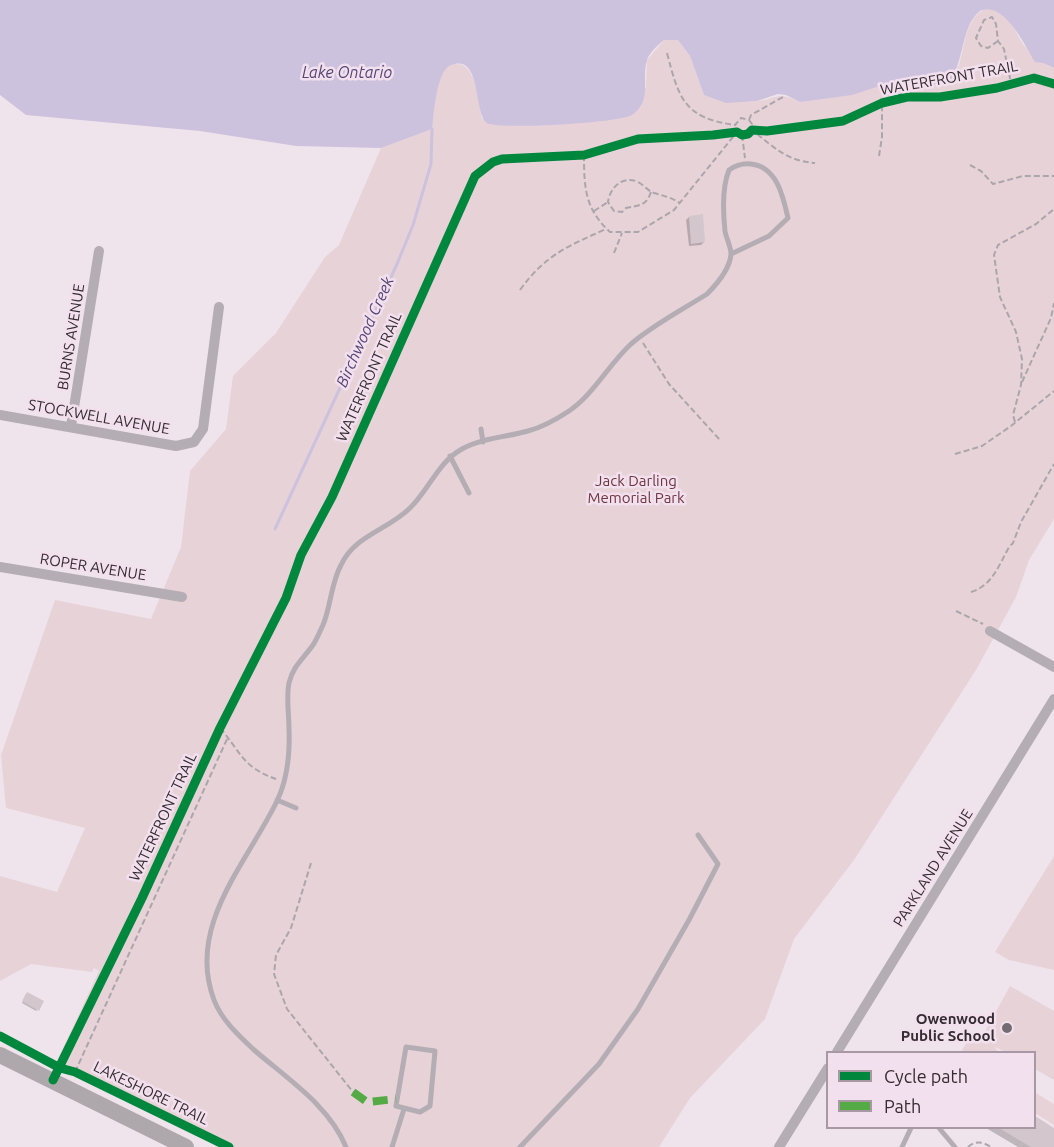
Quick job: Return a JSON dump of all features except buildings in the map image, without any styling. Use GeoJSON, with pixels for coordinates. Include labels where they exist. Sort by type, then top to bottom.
{"type":"FeatureCollection","features":[{"type":"Feature","properties":{"kind":"main road"},"geometry":{"type":"LineString","coordinates":[[0,1055],[186,1147]]}},
{"type":"Feature","properties":{"kind":"street","name":"BURNS AVENUE"},"geometry":{"type":"LineString","coordinates":[[71,426],[99,252]]}},
{"type":"Feature","properties":{"kind":"street","name":"STOCKWELL AVENUE"},"geometry":{"type":"LineString","coordinates":[[0,415],[176,446],[194,442],[203,429],[219,308]]}},
{"type":"Feature","properties":{"kind":"street","name":"ROPER AVENUE"},"geometry":{"type":"LineString","coordinates":[[0,567],[182,597]]}},
{"type":"Feature","properties":{"kind":"street"},"geometry":{"type":"LineString","coordinates":[[990,631],[1054,667]]}},
{"type":"Feature","properties":{"kind":"street","name":"PARKLAND AVENUE"},"geometry":{"type":"LineString","coordinates":[[838,1051],[1054,699]]}},
{"type":"Feature","properties":{"kind":"street"},"geometry":{"type":"LineString","coordinates":[[779,1147],[826,1071]]}},
{"type":"Feature","properties":{"kind":"lane"},"geometry":{"type":"LineString","coordinates":[[346,1147],[339,1131],[315,1102],[236,1034],[214,1001],[210,984],[207,949],[210,929],[227,888],[259,835],[284,782],[289,751],[287,703],[295,666],[314,644],[324,621],[340,566],[347,553],[360,540],[399,518],[410,509],[450,456],[465,447],[531,431],[573,409],[603,378],[629,345],[707,294],[722,277],[731,254],[725,232],[725,181],[729,170],[738,165],[757,165],[770,171],[778,186],[788,218],[769,236],[731,254]]}},
{"type":"Feature","properties":{"kind":"lane"},"geometry":{"type":"LineString","coordinates":[[481,429],[483,442]]}},
{"type":"Feature","properties":{"kind":"lane"},"geometry":{"type":"LineString","coordinates":[[450,456],[469,493]]}},
{"type":"Feature","properties":{"kind":"lane"},"geometry":{"type":"LineString","coordinates":[[277,800],[296,808]]}},
{"type":"Feature","properties":{"kind":"lane"},"geometry":{"type":"LineString","coordinates":[[520,1147],[599,1064],[638,1009],[689,921],[718,864],[698,835]]}},
{"type":"Feature","properties":{"kind":"lane"},"geometry":{"type":"LineString","coordinates":[[406,1047],[435,1051],[429,1106],[420,1112],[404,1109],[396,1106],[406,1047]]}},
{"type":"Feature","properties":{"kind":"lane"},"geometry":{"type":"LineString","coordinates":[[392,1147],[404,1109]]}},
{"type":"Feature","properties":{"kind":"lane"},"geometry":{"type":"LineString","coordinates":[[902,1147],[911,1129]]}},
{"type":"Feature","properties":{"kind":"lane"},"geometry":{"type":"LineString","coordinates":[[940,1129],[955,1147]]}},
{"type":"Feature","properties":{"kind":"path"},"geometry":{"type":"LineString","coordinates":[[998,41],[988,48],[981,46],[976,38],[984,20],[992,17],[996,24],[998,41],[1004,49],[1007,84]]}},
{"type":"Feature","properties":{"kind":"path"},"geometry":{"type":"LineString","coordinates":[[667,53],[675,86],[688,107],[712,121],[747,134],[752,130],[767,131]]}},
{"type":"Feature","properties":{"kind":"path"},"geometry":{"type":"LineString","coordinates":[[749,120],[751,115],[783,97]]}},
{"type":"Feature","properties":{"kind":"path"},"geometry":{"type":"LineString","coordinates":[[879,156],[886,102]]}},
{"type":"Feature","properties":{"kind":"path"},"geometry":{"type":"LineString","coordinates":[[572,156],[588,154],[584,184],[588,200],[606,229],[610,232],[638,232],[674,210],[738,130],[741,118],[749,120],[752,130]]}},
{"type":"Feature","properties":{"kind":"path"},"geometry":{"type":"LineString","coordinates":[[721,134],[738,130]]}},
{"type":"Feature","properties":{"kind":"path"},"geometry":{"type":"LineString","coordinates":[[738,130],[746,164]]}},
{"type":"Feature","properties":{"kind":"path"},"geometry":{"type":"LineString","coordinates":[[752,130],[782,154],[798,162],[815,163]]}},
{"type":"Feature","properties":{"kind":"path"},"geometry":{"type":"LineString","coordinates":[[970,165],[981,171],[993,184],[1023,176],[1054,176]]}},
{"type":"Feature","properties":{"kind":"path"},"geometry":{"type":"LineString","coordinates":[[594,210],[608,202],[612,190],[622,182],[635,181],[651,192],[663,194],[680,203]]}},
{"type":"Feature","properties":{"kind":"path"},"geometry":{"type":"LineString","coordinates":[[608,202],[614,211],[622,213],[626,208],[641,206],[651,196],[651,192]]}},
{"type":"Feature","properties":{"kind":"path"},"geometry":{"type":"LineString","coordinates":[[1021,385],[1022,359],[1016,333],[1000,297],[994,255],[998,245],[1036,224],[1054,209]]}},
{"type":"Feature","properties":{"kind":"path"},"geometry":{"type":"LineString","coordinates":[[520,290],[533,271],[553,255],[606,229]]}},
{"type":"Feature","properties":{"kind":"path"},"geometry":{"type":"LineString","coordinates":[[614,253],[622,233]]}},
{"type":"Feature","properties":{"kind":"path"},"geometry":{"type":"LineString","coordinates":[[1015,422],[1013,416],[1021,385],[1051,318],[1054,303]]}},
{"type":"Feature","properties":{"kind":"path"},"geometry":{"type":"LineString","coordinates":[[639,338],[669,384],[720,440]]}},
{"type":"Feature","properties":{"kind":"path"},"geometry":{"type":"LineString","coordinates":[[955,454],[982,446],[1054,391]]}},
{"type":"Feature","properties":{"kind":"path"},"geometry":{"type":"LineString","coordinates":[[971,592],[979,590],[990,581],[1013,543],[1021,522],[1054,464]]}},
{"type":"Feature","properties":{"kind":"path"},"geometry":{"type":"LineString","coordinates":[[956,611],[986,626],[990,631]]}},
{"type":"Feature","properties":{"kind":"path"},"geometry":{"type":"LineString","coordinates":[[215,738],[225,718]]}},
{"type":"Feature","properties":{"kind":"path"},"geometry":{"type":"LineString","coordinates":[[220,728],[244,761],[256,771],[284,782]]}},
{"type":"Feature","properties":{"kind":"path"},"geometry":{"type":"LineString","coordinates":[[71,1071],[228,737]]}},
{"type":"Feature","properties":{"kind":"path"},"geometry":{"type":"LineString","coordinates":[[310,863],[291,928],[276,955],[274,974],[287,1009],[352,1092]]}},
{"type":"Feature","properties":{"kind":"path"},"geometry":{"type":"LineString","coordinates":[[968,1147],[982,1142],[991,1147]]}},
{"type":"Feature","properties":{"kind":"green space","name":"Jack Darling Memorial Park"},"geometry":{"type":"Polygon","coordinates":[[[992,6],[1009,20],[1030,52],[1054,68],[1054,519],[1029,560],[1016,597],[976,670],[854,860],[794,939],[765,1019],[690,1098],[659,1147],[227,1147],[57,1061],[99,971],[94,968],[92,972],[31,964],[0,981],[0,876],[57,892],[85,828],[6,808],[1,755],[55,600],[151,619],[181,547],[190,471],[226,429],[233,376],[276,333],[325,257],[339,245],[381,148],[431,129],[437,89],[444,69],[457,64],[463,65],[468,70],[476,85],[482,119],[646,88],[647,60],[664,40],[678,40],[690,56],[704,95],[738,101],[765,100],[782,96],[800,102],[895,81],[928,86],[959,66],[965,39],[972,22],[983,10],[992,6]]]}},
{"type":"Feature","properties":{"kind":"green space"},"geometry":{"type":"Polygon","coordinates":[[[1054,856],[1054,970],[1009,960],[995,952],[1054,856]]]}},
{"type":"Feature","properties":{"kind":"green space"},"geometry":{"type":"Polygon","coordinates":[[[1010,986],[1054,1011],[1054,1080],[1036,1070],[1036,1051],[1003,1051],[995,1047],[997,1051],[962,1051],[973,1032],[982,1037],[1010,986]]]}},
{"type":"Feature","properties":{"kind":"green space"},"geometry":{"type":"Polygon","coordinates":[[[1036,1093],[1054,1104],[1054,1125],[1036,1114],[1036,1093]]]}},
{"type":"Feature","properties":{"kind":"water","name":"Lake Ontario"},"geometry":{"type":"Polygon","coordinates":[[[0,0],[1054,0],[1054,68],[1035,62],[1013,26],[997,12],[989,9],[980,11],[971,22],[951,80],[928,86],[895,81],[852,95],[800,102],[778,94],[757,101],[726,103],[704,95],[690,56],[678,40],[664,40],[647,60],[642,103],[632,115],[623,118],[534,126],[487,123],[480,108],[472,75],[468,67],[461,64],[451,65],[442,75],[432,129],[381,148],[296,146],[200,131],[26,115],[0,95],[0,0]]]}},
{"type":"Feature","properties":{"kind":"waterway","name":"Birchwood Creek"},"geometry":{"type":"LineString","coordinates":[[275,529],[413,225],[431,164],[432,129]]}},
{"type":"Feature","properties":{"kind":"marked path"},"geometry":{"type":"LineString","coordinates":[[353,1092],[367,1102],[396,1099]]}},
{"type":"Feature","properties":{"kind":"cycle path","name":"WATERFRONT TRAIL"},"geometry":{"type":"LineString","coordinates":[[53,1080],[142,898],[220,728],[286,598],[301,555],[332,497],[475,176],[493,162],[502,159],[584,155],[638,139],[737,132],[742,135],[752,130],[767,131],[843,121],[882,103],[907,97],[940,97],[997,88],[1034,78],[1054,84]]}},
{"type":"Feature","properties":{"kind":"cycle path","name":"LAKESHORE TRAIL"},"geometry":{"type":"LineString","coordinates":[[0,1036],[60,1068],[75,1072],[229,1147]]}},
{"type":"Feature","properties":{"kind":"place","name":"Owenwood Public School"},"geometry":{"type":"Point","coordinates":[1007,1028]}}]}
